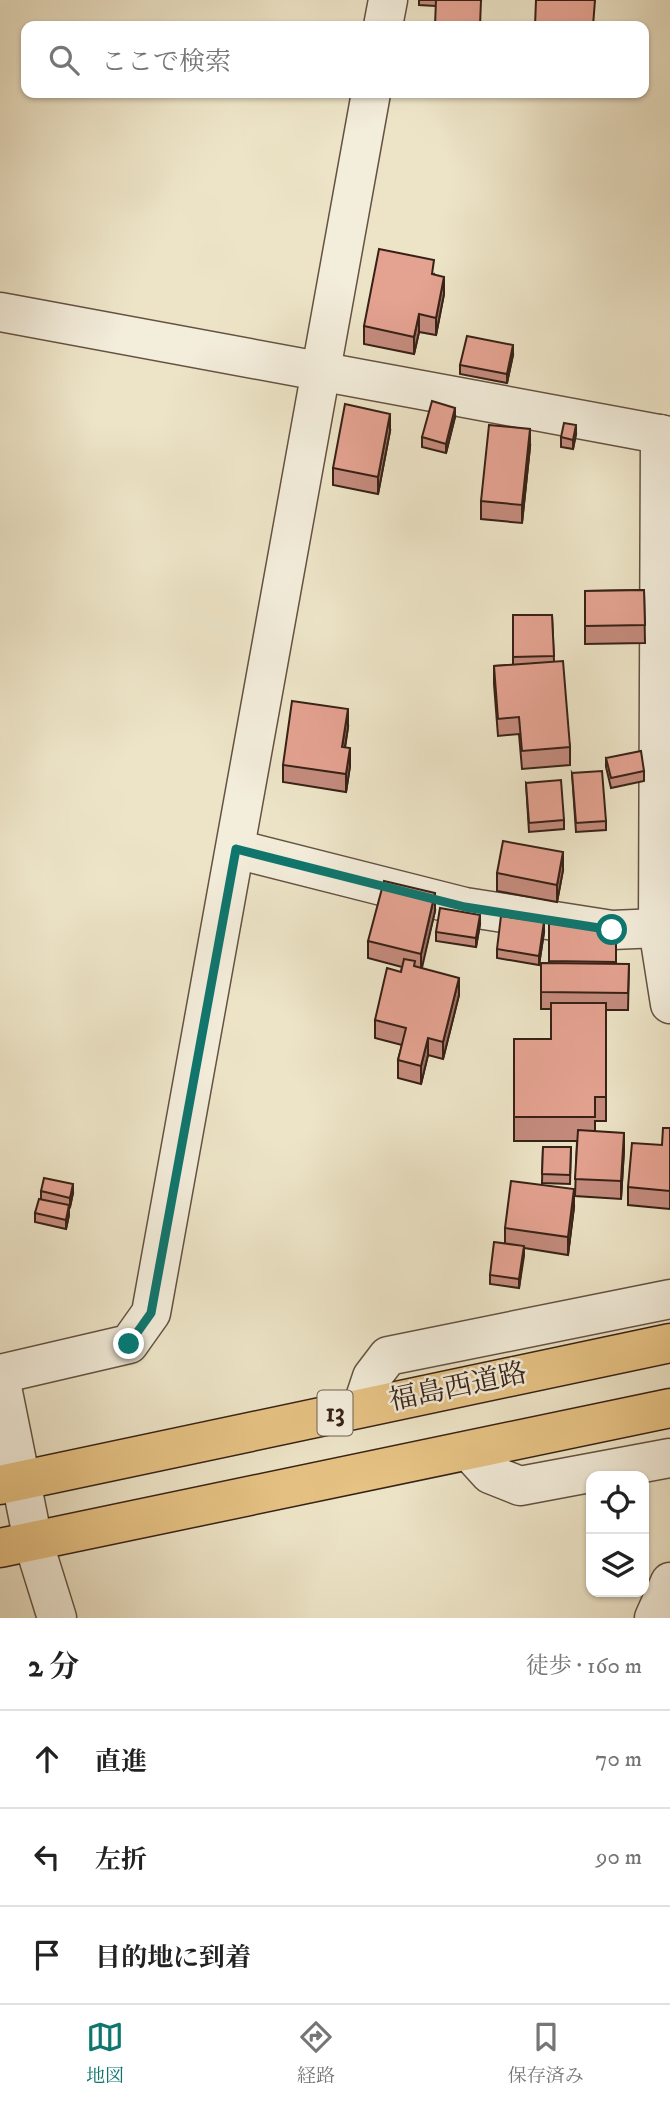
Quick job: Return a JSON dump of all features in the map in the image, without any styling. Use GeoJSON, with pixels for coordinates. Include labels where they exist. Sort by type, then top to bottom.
{"type":"FeatureCollection","features":[{"type":"Feature","properties":{"kind":"highway","name":"福島西道路"},"geometry":{"type":"LineString","coordinates":[[11,1483],[670,1343]]}},
{"type":"Feature","properties":{"kind":"highway","name":"13"},"geometry":{"type":"LineString","coordinates":[[17,1545],[670,1408]]}},
{"type":"Feature","properties":{"kind":"street"},"geometry":{"type":"LineString","coordinates":[[384,21],[388,0]]}},
{"type":"Feature","properties":{"kind":"street"},"geometry":{"type":"LineString","coordinates":[[57,1618],[17,1545],[0,1375],[129,1344],[151,1313],[370,98]]}},
{"type":"Feature","properties":{"kind":"street"},"geometry":{"type":"LineString","coordinates":[[0,312],[321,369],[665,435],[664,946],[670,1004]]}},
{"type":"Feature","properties":{"kind":"street"},"geometry":{"type":"LineString","coordinates":[[236,849],[465,907],[612,930],[664,946]]}},
{"type":"Feature","properties":{"kind":"street"},"geometry":{"type":"LineString","coordinates":[[362,1407],[372,1377],[388,1356],[670,1299]]}},
{"type":"Feature","properties":{"kind":"street"},"geometry":{"type":"LineString","coordinates":[[470,1452],[491,1474],[520,1486],[670,1458]]}},
{"type":"Feature","properties":{"kind":"street"},"geometry":{"type":"LineString","coordinates":[[654,1618],[670,1582]]}},
{"type":"Feature","properties":{"kind":"building"},"geometry":{"type":"Polygon","coordinates":[[[436,0],[481,0],[480,21],[435,21],[436,0]]]}},
{"type":"Feature","properties":{"kind":"building"},"geometry":{"type":"Polygon","coordinates":[[[536,0],[595,0],[593,21],[535,21],[536,0]]]}},
{"type":"Feature","properties":{"kind":"building"},"geometry":{"type":"Polygon","coordinates":[[[379,249],[434,260],[432,274],[444,277],[436,318],[419,314],[414,337],[364,326],[379,249]]]}},
{"type":"Feature","properties":{"kind":"building"},"geometry":{"type":"Polygon","coordinates":[[[467,336],[513,345],[507,374],[460,365],[467,336]]]}},
{"type":"Feature","properties":{"kind":"building"},"geometry":{"type":"Polygon","coordinates":[[[432,401],[455,408],[446,444],[422,437],[432,401]]]}},
{"type":"Feature","properties":{"kind":"building"},"geometry":{"type":"Polygon","coordinates":[[[345,404],[390,414],[378,477],[333,468],[345,404]]]}},
{"type":"Feature","properties":{"kind":"building"},"geometry":{"type":"Polygon","coordinates":[[[564,423],[576,425],[573,440],[561,437],[564,423]]]}},
{"type":"Feature","properties":{"kind":"building"},"geometry":{"type":"Polygon","coordinates":[[[489,425],[530,429],[522,505],[481,501],[489,425]]]}},
{"type":"Feature","properties":{"kind":"building"},"geometry":{"type":"Polygon","coordinates":[[[644,590],[645,625],[585,626],[585,591],[644,590]]]}},
{"type":"Feature","properties":{"kind":"building"},"geometry":{"type":"Polygon","coordinates":[[[513,615],[552,615],[554,656],[513,657],[513,615]]]}},
{"type":"Feature","properties":{"kind":"building"},"geometry":{"type":"Polygon","coordinates":[[[563,661],[570,747],[522,751],[519,717],[498,719],[494,666],[563,661]]]}},
{"type":"Feature","properties":{"kind":"building"},"geometry":{"type":"Polygon","coordinates":[[[292,701],[348,709],[342,747],[350,748],[346,774],[283,765],[292,701]]]}},
{"type":"Feature","properties":{"kind":"building"},"geometry":{"type":"Polygon","coordinates":[[[641,751],[644,771],[611,778],[606,758],[641,751]]]}},
{"type":"Feature","properties":{"kind":"building"},"geometry":{"type":"Polygon","coordinates":[[[602,771],[606,821],[576,823],[572,773],[602,771]]]}},
{"type":"Feature","properties":{"kind":"building"},"geometry":{"type":"Polygon","coordinates":[[[561,780],[564,820],[529,823],[526,783],[561,780]]]}},
{"type":"Feature","properties":{"kind":"building"},"geometry":{"type":"Polygon","coordinates":[[[503,841],[563,852],[557,885],[497,873],[503,841]]]}},
{"type":"Feature","properties":{"kind":"building"},"geometry":{"type":"Polygon","coordinates":[[[384,881],[435,893],[421,954],[368,941],[384,881]]]}},
{"type":"Feature","properties":{"kind":"building"},"geometry":{"type":"Polygon","coordinates":[[[440,908],[480,915],[476,938],[436,932],[440,908]]]}},
{"type":"Feature","properties":{"kind":"building"},"geometry":{"type":"Polygon","coordinates":[[[501,916],[544,922],[539,956],[497,949],[501,916]]]}},
{"type":"Feature","properties":{"kind":"building"},"geometry":{"type":"Polygon","coordinates":[[[549,924],[616,924],[616,962],[549,961],[549,924]]]}},
{"type":"Feature","properties":{"kind":"building"},"geometry":{"type":"Polygon","coordinates":[[[404,959],[415,961],[414,966],[459,978],[443,1042],[428,1038],[421,1066],[398,1060],[406,1028],[375,1020],[387,968],[401,972],[404,959]]]}},
{"type":"Feature","properties":{"kind":"building"},"geometry":{"type":"Polygon","coordinates":[[[541,963],[629,964],[628,993],[541,992],[541,963]]]}},
{"type":"Feature","properties":{"kind":"building"},"geometry":{"type":"Polygon","coordinates":[[[551,1003],[606,1003],[606,1097],[595,1097],[595,1117],[514,1117],[514,1039],[551,1039],[551,1003]]]}},
{"type":"Feature","properties":{"kind":"building"},"geometry":{"type":"Polygon","coordinates":[[[663,1128],[670,1128],[670,1191],[628,1187],[632,1143],[662,1145],[663,1128]]]}},
{"type":"Feature","properties":{"kind":"building"},"geometry":{"type":"Polygon","coordinates":[[[578,1130],[624,1133],[621,1181],[575,1179],[578,1130]]]}},
{"type":"Feature","properties":{"kind":"building"},"geometry":{"type":"Polygon","coordinates":[[[543,1147],[571,1147],[570,1175],[542,1174],[543,1147]]]}},
{"type":"Feature","properties":{"kind":"building"},"geometry":{"type":"Polygon","coordinates":[[[44,1178],[73,1184],[70,1198],[41,1191],[44,1178]]]}},
{"type":"Feature","properties":{"kind":"building"},"geometry":{"type":"Polygon","coordinates":[[[511,1181],[574,1189],[568,1237],[505,1228],[511,1181]]]}},
{"type":"Feature","properties":{"kind":"building"},"geometry":{"type":"Polygon","coordinates":[[[39,1199],[69,1205],[66,1220],[35,1213],[39,1199]]]}},
{"type":"Feature","properties":{"kind":"building"},"geometry":{"type":"Polygon","coordinates":[[[494,1242],[524,1246],[519,1279],[490,1275],[494,1242]]]}},
{"type":"Feature","properties":{"kind":"route"},"geometry":{"type":"LineString","coordinates":[[129,1344],[151,1313],[236,849],[385,884],[465,907],[612,930]]}}]}
